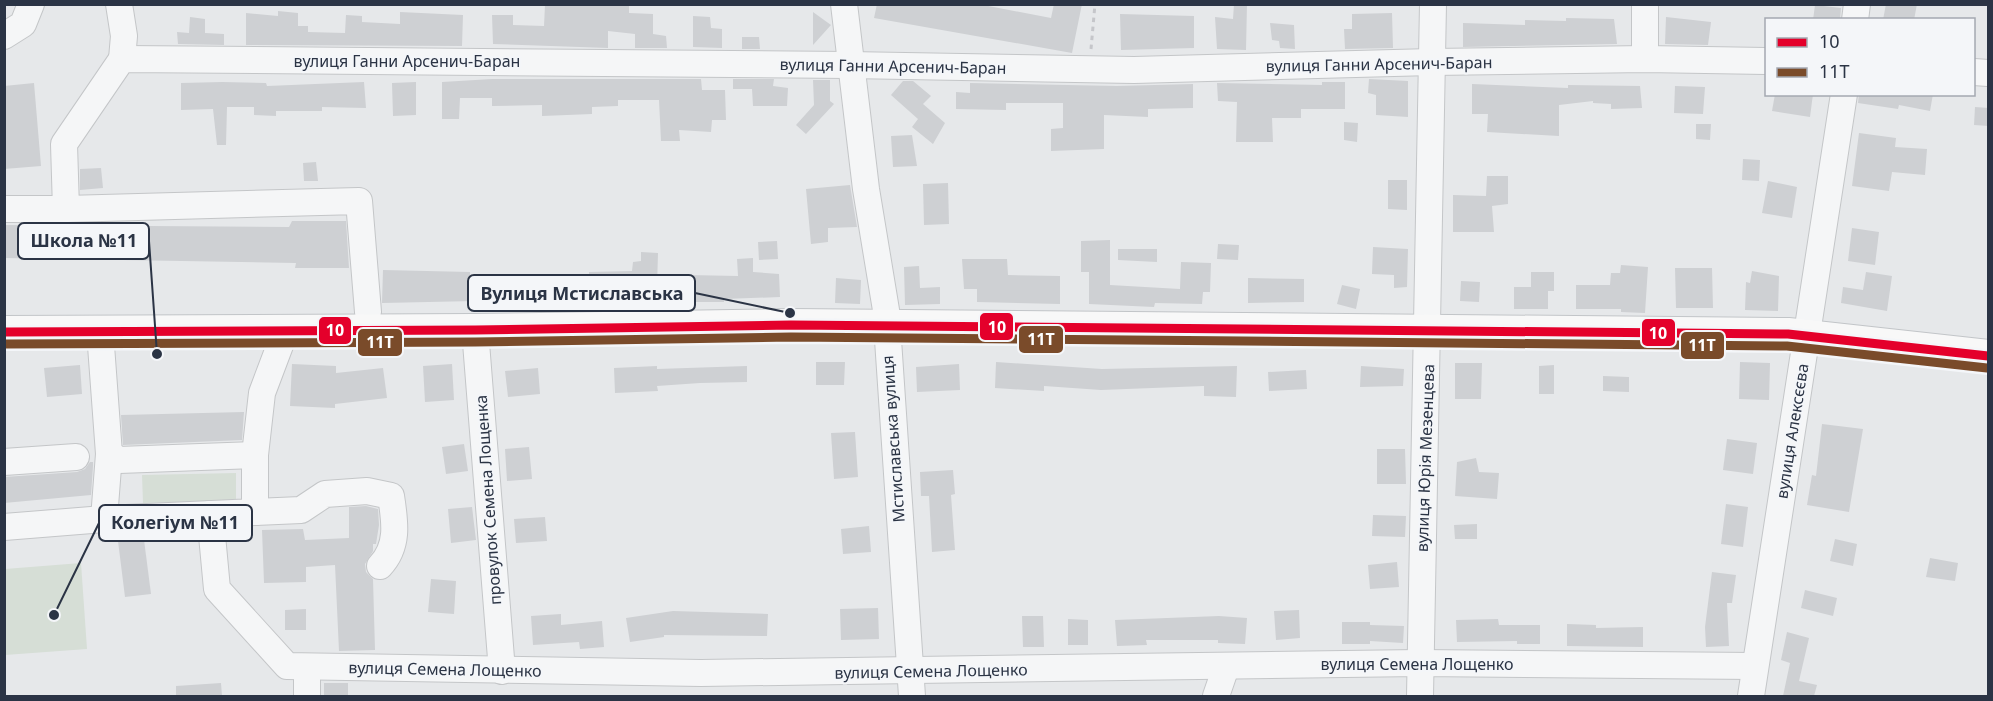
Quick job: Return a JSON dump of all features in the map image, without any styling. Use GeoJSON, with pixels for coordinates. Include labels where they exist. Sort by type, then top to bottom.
{"type":"FeatureCollection","features":[{"type":"Feature","properties":{"kind":"main road"},"geometry":{"type":"LineString","coordinates":[[4,332],[285,332],[791,325],[1807,334],[1989,356]]}},
{"type":"Feature","properties":{"kind":"street"},"geometry":{"type":"LineString","coordinates":[[4,36],[22,24],[31,4]]}},
{"type":"Feature","properties":{"kind":"street"},"geometry":{"type":"LineString","coordinates":[[66,209],[64,144],[123,59],[124,36],[119,4]]}},
{"type":"Feature","properties":{"kind":"street","name":"Мстиславська вулиця"},"geometry":{"type":"LineString","coordinates":[[844,4],[849,65],[887,327],[912,696]]}},
{"type":"Feature","properties":{"kind":"street","name":"вулиця Юрія Мезенцева"},"geometry":{"type":"LineString","coordinates":[[1420,696],[1433,4]]}},
{"type":"Feature","properties":{"kind":"street"},"geometry":{"type":"LineString","coordinates":[[1645,4],[1645,59]]}},
{"type":"Feature","properties":{"kind":"street","name":"вулиця Ганни Арсенич-Баран"},"geometry":{"type":"LineString","coordinates":[[123,59],[1089,69],[1645,59],[1765,61]]}},
{"type":"Feature","properties":{"kind":"street","name":"вулиця Алексєєва"},"geometry":{"type":"LineString","coordinates":[[1751,696],[1844,96]]}},
{"type":"Feature","properties":{"kind":"street"},"geometry":{"type":"LineString","coordinates":[[4,209],[359,201],[368,312]]}},
{"type":"Feature","properties":{"kind":"street","name":"провулок Семена Лощенка"},"geometry":{"type":"LineString","coordinates":[[475,330],[502,671]]}},
{"type":"Feature","properties":{"kind":"street"},"geometry":{"type":"LineString","coordinates":[[100,332],[109,454],[104,519]]}},
{"type":"Feature","properties":{"kind":"street"},"geometry":{"type":"LineString","coordinates":[[255,512],[255,455],[262,393],[285,332]]}},
{"type":"Feature","properties":{"kind":"street"},"geometry":{"type":"LineString","coordinates":[[109,454],[119,460],[255,455]]}},
{"type":"Feature","properties":{"kind":"street"},"geometry":{"type":"LineString","coordinates":[[4,462],[76,457]]}},
{"type":"Feature","properties":{"kind":"street"},"geometry":{"type":"LineString","coordinates":[[4,527],[104,519],[300,510],[326,494],[367,491],[391,496],[396,523],[390,555],[380,566]]}},
{"type":"Feature","properties":{"kind":"street","name":"вулиця Семена Лощенко"},"geometry":{"type":"LineString","coordinates":[[210,513],[217,588],[287,666],[701,673],[1419,663],[1755,666]]}},
{"type":"Feature","properties":{"kind":"street"},"geometry":{"type":"LineString","coordinates":[[307,667],[307,696]]}},
{"type":"Feature","properties":{"kind":"street"},"geometry":{"type":"LineString","coordinates":[[1216,696],[1226,667]]}},
{"type":"Feature","properties":{"kind":"path"},"geometry":{"type":"LineString","coordinates":[[1089,69],[1095,4]]}},
{"type":"Feature","properties":{"kind":"shaded area"},"geometry":{"type":"Polygon","coordinates":[[[236,473],[236,500],[143,503],[142,475],[236,473]]]}},
{"type":"Feature","properties":{"kind":"shaded area"},"geometry":{"type":"Polygon","coordinates":[[[81,563],[87,649],[5,655],[5,569],[81,563]]]}},
{"type":"Feature","properties":{"kind":"building"},"geometry":{"type":"Polygon","coordinates":[[[629,4],[629,13],[653,14],[653,34],[666,36],[667,48],[635,48],[635,34],[608,31],[608,48],[493,44],[492,15],[513,15],[513,25],[544,26],[545,5],[629,4]]]}},
{"type":"Feature","properties":{"kind":"building"},"geometry":{"type":"Polygon","coordinates":[[[877,4],[978,4],[1051,18],[1054,4],[1082,4],[1072,53],[874,18],[877,4]]]}},
{"type":"Feature","properties":{"kind":"building"},"geometry":{"type":"Polygon","coordinates":[[[1234,4],[1247,4],[1246,50],[1217,49],[1215,17],[1233,19],[1234,4]]]}},
{"type":"Feature","properties":{"kind":"building"},"geometry":{"type":"Polygon","coordinates":[[[1886,4],[1917,4],[1914,18],[1883,18],[1886,4]]]}},
{"type":"Feature","properties":{"kind":"building"},"geometry":{"type":"Polygon","coordinates":[[[1815,5],[1841,8],[1840,18],[1813,18],[1815,5]]]}},
{"type":"Feature","properties":{"kind":"building"},"geometry":{"type":"Polygon","coordinates":[[[278,11],[298,13],[298,26],[308,26],[308,32],[345,33],[346,15],[362,16],[362,22],[400,24],[400,12],[463,15],[462,46],[246,45],[246,13],[278,16],[278,11]]]}},
{"type":"Feature","properties":{"kind":"building"},"geometry":{"type":"Polygon","coordinates":[[[813,12],[831,25],[813,45],[813,12]]]}},
{"type":"Feature","properties":{"kind":"building"},"geometry":{"type":"Polygon","coordinates":[[[1392,13],[1393,48],[1345,49],[1344,29],[1352,29],[1352,14],[1392,13]]]}},
{"type":"Feature","properties":{"kind":"building"},"geometry":{"type":"Polygon","coordinates":[[[1120,14],[1194,16],[1194,48],[1121,50],[1120,14]]]}},
{"type":"Feature","properties":{"kind":"building"},"geometry":{"type":"Polygon","coordinates":[[[693,16],[710,17],[711,28],[722,29],[722,48],[693,47],[693,16]]]}},
{"type":"Feature","properties":{"kind":"building"},"geometry":{"type":"Polygon","coordinates":[[[190,17],[205,19],[205,33],[224,34],[224,45],[178,44],[177,32],[189,33],[190,17]]]}},
{"type":"Feature","properties":{"kind":"building"},"geometry":{"type":"Polygon","coordinates":[[[1666,17],[1711,22],[1708,45],[1665,44],[1666,17]]]}},
{"type":"Feature","properties":{"kind":"building"},"geometry":{"type":"Polygon","coordinates":[[[1566,18],[1614,19],[1617,44],[1463,47],[1463,23],[1525,25],[1525,20],[1566,21],[1566,18]]]}},
{"type":"Feature","properties":{"kind":"building"},"geometry":{"type":"Polygon","coordinates":[[[1270,23],[1294,25],[1295,49],[1280,48],[1279,41],[1272,40],[1270,23]]]}},
{"type":"Feature","properties":{"kind":"building"},"geometry":{"type":"Polygon","coordinates":[[[742,37],[759,37],[760,49],[742,49],[742,37]]]}},
{"type":"Feature","properties":{"kind":"building"},"geometry":{"type":"Polygon","coordinates":[[[492,79],[701,79],[702,90],[725,90],[726,120],[712,120],[711,132],[679,130],[680,141],[661,141],[659,100],[618,100],[618,106],[592,107],[592,114],[542,116],[542,105],[492,106],[492,98],[460,98],[459,119],[442,119],[442,82],[492,79]]]}},
{"type":"Feature","properties":{"kind":"building"},"geometry":{"type":"Polygon","coordinates":[[[733,79],[774,79],[773,86],[788,88],[787,106],[753,106],[752,89],[733,89],[733,79]]]}},
{"type":"Feature","properties":{"kind":"building"},"geometry":{"type":"Polygon","coordinates":[[[1369,79],[1408,81],[1408,117],[1376,115],[1376,95],[1368,93],[1369,79]]]}},
{"type":"Feature","properties":{"kind":"building"},"geometry":{"type":"Polygon","coordinates":[[[813,80],[830,80],[830,101],[834,104],[806,134],[796,125],[814,105],[813,80]]]}},
{"type":"Feature","properties":{"kind":"building"},"geometry":{"type":"Polygon","coordinates":[[[903,81],[913,81],[931,96],[923,104],[945,123],[933,144],[912,127],[918,119],[891,95],[903,81]]]}},
{"type":"Feature","properties":{"kind":"building"},"geometry":{"type":"Polygon","coordinates":[[[364,82],[366,108],[322,107],[322,111],[276,111],[276,116],[254,115],[254,107],[227,107],[226,145],[217,145],[213,109],[181,110],[181,83],[266,83],[267,86],[364,82]]]}},
{"type":"Feature","properties":{"kind":"building"},"geometry":{"type":"Polygon","coordinates":[[[416,82],[416,115],[393,116],[392,83],[416,82]]]}},
{"type":"Feature","properties":{"kind":"building"},"geometry":{"type":"Polygon","coordinates":[[[1322,82],[1345,82],[1345,109],[1301,109],[1301,118],[1272,118],[1273,142],[1236,142],[1237,102],[1218,101],[1217,83],[1322,85],[1322,82]]]}},
{"type":"Feature","properties":{"kind":"building"},"geometry":{"type":"Polygon","coordinates":[[[34,83],[41,166],[4,169],[4,86],[34,83]]]}},
{"type":"Feature","properties":{"kind":"building"},"geometry":{"type":"Polygon","coordinates":[[[970,83],[1117,86],[1193,84],[1193,108],[1148,109],[1148,117],[1104,115],[1104,149],[1051,151],[1051,129],[1063,128],[1063,103],[1006,103],[1006,110],[956,109],[956,92],[970,93],[970,83]]]}},
{"type":"Feature","properties":{"kind":"building"},"geometry":{"type":"Polygon","coordinates":[[[1472,84],[1568,88],[1568,85],[1640,86],[1642,108],[1611,109],[1611,104],[1593,103],[1593,101],[1559,105],[1559,136],[1487,132],[1488,114],[1472,114],[1472,84]]]}},
{"type":"Feature","properties":{"kind":"building"},"geometry":{"type":"Polygon","coordinates":[[[1675,86],[1705,87],[1703,114],[1674,113],[1675,86]]]}},
{"type":"Feature","properties":{"kind":"building"},"geometry":{"type":"Polygon","coordinates":[[[1775,96],[1813,96],[1810,117],[1772,111],[1775,96]]]}},
{"type":"Feature","properties":{"kind":"building"},"geometry":{"type":"Polygon","coordinates":[[[1859,96],[1933,96],[1930,111],[1899,105],[1898,109],[1858,103],[1859,96]]]}},
{"type":"Feature","properties":{"kind":"building"},"geometry":{"type":"Polygon","coordinates":[[[1975,107],[1989,108],[1989,126],[1974,125],[1975,107]]]}},
{"type":"Feature","properties":{"kind":"building"},"geometry":{"type":"Polygon","coordinates":[[[1344,122],[1358,123],[1357,142],[1344,140],[1344,122]]]}},
{"type":"Feature","properties":{"kind":"building"},"geometry":{"type":"Polygon","coordinates":[[[1696,124],[1711,124],[1710,140],[1696,139],[1696,124]]]}},
{"type":"Feature","properties":{"kind":"building"},"geometry":{"type":"Polygon","coordinates":[[[1859,133],[1896,138],[1895,147],[1927,149],[1925,175],[1892,172],[1889,191],[1852,186],[1859,133]]]}},
{"type":"Feature","properties":{"kind":"building"},"geometry":{"type":"Polygon","coordinates":[[[912,135],[917,166],[893,167],[891,136],[912,135]]]}},
{"type":"Feature","properties":{"kind":"building"},"geometry":{"type":"Polygon","coordinates":[[[1743,159],[1760,160],[1759,181],[1742,180],[1743,159]]]}},
{"type":"Feature","properties":{"kind":"building"},"geometry":{"type":"Polygon","coordinates":[[[316,162],[318,181],[304,181],[303,163],[316,162]]]}},
{"type":"Feature","properties":{"kind":"building"},"geometry":{"type":"Polygon","coordinates":[[[101,168],[103,188],[80,190],[80,169],[101,168]]]}},
{"type":"Feature","properties":{"kind":"building"},"geometry":{"type":"Polygon","coordinates":[[[1487,176],[1508,176],[1508,204],[1492,206],[1494,232],[1453,232],[1453,195],[1486,196],[1487,176]]]}},
{"type":"Feature","properties":{"kind":"building"},"geometry":{"type":"Polygon","coordinates":[[[1388,180],[1407,180],[1407,210],[1388,209],[1388,180]]]}},
{"type":"Feature","properties":{"kind":"building"},"geometry":{"type":"Polygon","coordinates":[[[1768,181],[1797,187],[1792,218],[1762,213],[1768,181]]]}},
{"type":"Feature","properties":{"kind":"building"},"geometry":{"type":"Polygon","coordinates":[[[948,183],[949,224],[924,225],[923,184],[948,183]]]}},
{"type":"Feature","properties":{"kind":"building"},"geometry":{"type":"Polygon","coordinates":[[[850,185],[857,227],[828,228],[828,242],[811,244],[806,189],[850,185]]]}},
{"type":"Feature","properties":{"kind":"building"},"geometry":{"type":"Polygon","coordinates":[[[292,221],[346,221],[349,268],[295,268],[296,263],[4,258],[4,225],[289,227],[292,221]]]}},
{"type":"Feature","properties":{"kind":"building"},"geometry":{"type":"Polygon","coordinates":[[[1852,228],[1879,232],[1875,265],[1848,261],[1852,228]]]}},
{"type":"Feature","properties":{"kind":"building"},"geometry":{"type":"Polygon","coordinates":[[[1110,240],[1110,285],[1180,289],[1181,262],[1211,263],[1210,292],[1203,292],[1202,304],[1155,303],[1154,307],[1089,304],[1089,272],[1081,272],[1081,241],[1110,240]]]}},
{"type":"Feature","properties":{"kind":"building"},"geometry":{"type":"Polygon","coordinates":[[[777,241],[778,259],[759,260],[758,242],[777,241]]]}},
{"type":"Feature","properties":{"kind":"building"},"geometry":{"type":"Polygon","coordinates":[[[1218,244],[1239,245],[1238,260],[1217,259],[1218,244]]]}},
{"type":"Feature","properties":{"kind":"building"},"geometry":{"type":"Polygon","coordinates":[[[1373,247],[1408,249],[1407,287],[1394,288],[1394,275],[1372,274],[1373,247]]]}},
{"type":"Feature","properties":{"kind":"building"},"geometry":{"type":"Polygon","coordinates":[[[1118,249],[1157,249],[1157,262],[1118,260],[1118,249]]]}},
{"type":"Feature","properties":{"kind":"building"},"geometry":{"type":"Polygon","coordinates":[[[641,252],[658,253],[657,287],[688,287],[688,275],[738,276],[737,259],[753,258],[753,272],[779,274],[780,297],[724,299],[724,302],[548,302],[549,278],[589,279],[589,272],[632,271],[633,262],[641,261],[641,252]]]}},
{"type":"Feature","properties":{"kind":"building"},"geometry":{"type":"Polygon","coordinates":[[[962,259],[1007,259],[1008,275],[1060,276],[1060,304],[977,302],[977,289],[964,289],[962,259]]]}},
{"type":"Feature","properties":{"kind":"building"},"geometry":{"type":"Polygon","coordinates":[[[1621,265],[1648,267],[1645,313],[1621,312],[1621,309],[1576,309],[1576,285],[1610,285],[1611,273],[1620,273],[1621,265]]]}},
{"type":"Feature","properties":{"kind":"building"},"geometry":{"type":"Polygon","coordinates":[[[919,266],[920,288],[940,287],[940,304],[905,305],[904,267],[919,266]]]}},
{"type":"Feature","properties":{"kind":"building"},"geometry":{"type":"Polygon","coordinates":[[[1675,268],[1712,268],[1713,308],[1676,308],[1675,268]]]}},
{"type":"Feature","properties":{"kind":"building"},"geometry":{"type":"Polygon","coordinates":[[[383,270],[470,272],[471,282],[517,283],[517,300],[382,303],[383,270]]]}},
{"type":"Feature","properties":{"kind":"building"},"geometry":{"type":"Polygon","coordinates":[[[1752,271],[1779,276],[1778,311],[1745,310],[1746,282],[1750,283],[1752,271]]]}},
{"type":"Feature","properties":{"kind":"building"},"geometry":{"type":"Polygon","coordinates":[[[1531,272],[1554,272],[1554,291],[1548,291],[1548,309],[1514,309],[1514,287],[1531,287],[1531,272]]]}},
{"type":"Feature","properties":{"kind":"building"},"geometry":{"type":"Polygon","coordinates":[[[1866,272],[1892,276],[1887,311],[1841,303],[1843,287],[1863,290],[1866,272]]]}},
{"type":"Feature","properties":{"kind":"building"},"geometry":{"type":"Polygon","coordinates":[[[836,278],[861,280],[860,304],[835,303],[836,278]]]}},
{"type":"Feature","properties":{"kind":"building"},"geometry":{"type":"Polygon","coordinates":[[[1248,278],[1304,279],[1304,302],[1248,303],[1248,278]]]}},
{"type":"Feature","properties":{"kind":"building"},"geometry":{"type":"Polygon","coordinates":[[[1461,281],[1480,282],[1479,302],[1460,301],[1461,281]]]}},
{"type":"Feature","properties":{"kind":"building"},"geometry":{"type":"Polygon","coordinates":[[[1342,285],[1360,289],[1356,309],[1337,304],[1342,285]]]}},
{"type":"Feature","properties":{"kind":"building"},"geometry":{"type":"Polygon","coordinates":[[[816,362],[845,362],[844,385],[816,385],[816,362]]]}},
{"type":"Feature","properties":{"kind":"building"},"geometry":{"type":"Polygon","coordinates":[[[996,362],[1102,369],[1237,366],[1236,397],[1204,396],[1204,386],[1101,390],[1044,386],[1044,391],[995,388],[996,362]]]}},
{"type":"Feature","properties":{"kind":"building"},"geometry":{"type":"Polygon","coordinates":[[[1740,362],[1770,363],[1769,400],[1739,399],[1740,362]]]}},
{"type":"Feature","properties":{"kind":"building"},"geometry":{"type":"Polygon","coordinates":[[[1455,363],[1482,363],[1481,399],[1455,399],[1455,363]]]}},
{"type":"Feature","properties":{"kind":"building"},"geometry":{"type":"Polygon","coordinates":[[[292,364],[336,366],[336,373],[383,368],[387,398],[335,404],[335,408],[290,406],[292,364]]]}},
{"type":"Feature","properties":{"kind":"building"},"geometry":{"type":"Polygon","coordinates":[[[452,364],[454,400],[425,402],[423,366],[452,364]]]}},
{"type":"Feature","properties":{"kind":"building"},"geometry":{"type":"Polygon","coordinates":[[[959,364],[960,390],[917,392],[916,367],[959,364]]]}},
{"type":"Feature","properties":{"kind":"building"},"geometry":{"type":"Polygon","coordinates":[[[80,365],[82,394],[47,397],[44,368],[80,365]]]}},
{"type":"Feature","properties":{"kind":"building"},"geometry":{"type":"Polygon","coordinates":[[[1554,365],[1554,394],[1539,394],[1539,366],[1554,365]]]}},
{"type":"Feature","properties":{"kind":"building"},"geometry":{"type":"Polygon","coordinates":[[[657,366],[657,369],[747,366],[747,382],[657,386],[658,391],[615,393],[614,368],[657,366]]]}},
{"type":"Feature","properties":{"kind":"building"},"geometry":{"type":"Polygon","coordinates":[[[1361,366],[1404,369],[1403,386],[1360,387],[1361,366]]]}},
{"type":"Feature","properties":{"kind":"building"},"geometry":{"type":"Polygon","coordinates":[[[538,368],[540,394],[508,397],[505,371],[538,368]]]}},
{"type":"Feature","properties":{"kind":"building"},"geometry":{"type":"Polygon","coordinates":[[[1306,370],[1307,389],[1269,391],[1268,372],[1306,370]]]}},
{"type":"Feature","properties":{"kind":"building"},"geometry":{"type":"Polygon","coordinates":[[[1603,376],[1629,377],[1629,392],[1603,391],[1603,376]]]}},
{"type":"Feature","properties":{"kind":"building"},"geometry":{"type":"Polygon","coordinates":[[[244,412],[242,440],[123,445],[121,415],[244,412]]]}},
{"type":"Feature","properties":{"kind":"building"},"geometry":{"type":"Polygon","coordinates":[[[1822,424],[1863,429],[1849,512],[1807,505],[1812,475],[1816,476],[1822,424]]]}},
{"type":"Feature","properties":{"kind":"building"},"geometry":{"type":"Polygon","coordinates":[[[855,432],[858,477],[834,479],[831,433],[855,432]]]}},
{"type":"Feature","properties":{"kind":"building"},"geometry":{"type":"Polygon","coordinates":[[[1727,439],[1757,443],[1753,474],[1723,470],[1727,439]]]}},
{"type":"Feature","properties":{"kind":"building"},"geometry":{"type":"Polygon","coordinates":[[[464,444],[468,471],[446,474],[442,447],[464,444]]]}},
{"type":"Feature","properties":{"kind":"building"},"geometry":{"type":"Polygon","coordinates":[[[529,447],[532,479],[507,481],[505,449],[529,447]]]}},
{"type":"Feature","properties":{"kind":"building"},"geometry":{"type":"Polygon","coordinates":[[[1377,449],[1405,449],[1406,484],[1377,484],[1377,449]]]}},
{"type":"Feature","properties":{"kind":"building"},"geometry":{"type":"Polygon","coordinates":[[[1476,458],[1479,472],[1499,473],[1497,499],[1455,496],[1457,462],[1476,458]]]}},
{"type":"Feature","properties":{"kind":"building"},"geometry":{"type":"Polygon","coordinates":[[[90,462],[93,462],[91,495],[4,503],[4,477],[77,472],[85,469],[90,462]]]}},
{"type":"Feature","properties":{"kind":"building"},"geometry":{"type":"Polygon","coordinates":[[[953,470],[955,494],[951,495],[955,550],[932,552],[929,496],[921,496],[920,472],[953,470]]]}},
{"type":"Feature","properties":{"kind":"building"},"geometry":{"type":"Polygon","coordinates":[[[1726,504],[1748,507],[1743,547],[1721,544],[1726,504]]]}},
{"type":"Feature","properties":{"kind":"building"},"geometry":{"type":"Polygon","coordinates":[[[366,506],[378,509],[379,525],[376,544],[373,544],[373,551],[365,564],[366,572],[373,579],[375,650],[339,651],[335,565],[306,567],[306,582],[264,583],[262,530],[303,529],[305,540],[349,538],[349,507],[366,506]]]}},
{"type":"Feature","properties":{"kind":"building"},"geometry":{"type":"Polygon","coordinates":[[[472,507],[476,540],[451,543],[448,509],[472,507]]]}},
{"type":"Feature","properties":{"kind":"building"},"geometry":{"type":"Polygon","coordinates":[[[1373,515],[1406,516],[1405,537],[1372,536],[1373,515]]]}},
{"type":"Feature","properties":{"kind":"building"},"geometry":{"type":"Polygon","coordinates":[[[545,517],[547,541],[516,543],[514,519],[545,517]]]}},
{"type":"Feature","properties":{"kind":"building"},"geometry":{"type":"Polygon","coordinates":[[[1477,524],[1477,539],[1455,539],[1454,525],[1477,524]]]}},
{"type":"Feature","properties":{"kind":"building"},"geometry":{"type":"Polygon","coordinates":[[[869,526],[871,552],[843,554],[841,529],[869,526]]]}},
{"type":"Feature","properties":{"kind":"building"},"geometry":{"type":"Polygon","coordinates":[[[143,532],[151,594],[125,597],[117,533],[143,532]]]}},
{"type":"Feature","properties":{"kind":"building"},"geometry":{"type":"Polygon","coordinates":[[[1835,539],[1857,544],[1853,566],[1830,561],[1835,539]]]}},
{"type":"Feature","properties":{"kind":"building"},"geometry":{"type":"Polygon","coordinates":[[[1930,558],[1958,563],[1955,581],[1926,577],[1930,558]]]}},
{"type":"Feature","properties":{"kind":"building"},"geometry":{"type":"Polygon","coordinates":[[[1397,562],[1399,587],[1370,589],[1368,565],[1397,562]]]}},
{"type":"Feature","properties":{"kind":"building"},"geometry":{"type":"Polygon","coordinates":[[[1712,572],[1736,575],[1732,603],[1727,603],[1729,646],[1706,647],[1705,627],[1712,572]]]}},
{"type":"Feature","properties":{"kind":"building"},"geometry":{"type":"Polygon","coordinates":[[[431,579],[456,581],[454,614],[428,612],[431,579]]]}},
{"type":"Feature","properties":{"kind":"building"},"geometry":{"type":"Polygon","coordinates":[[[1805,590],[1837,598],[1833,616],[1801,608],[1805,590]]]}},
{"type":"Feature","properties":{"kind":"building"},"geometry":{"type":"Polygon","coordinates":[[[878,608],[879,639],[841,640],[840,609],[878,608]]]}},
{"type":"Feature","properties":{"kind":"building"},"geometry":{"type":"Polygon","coordinates":[[[306,609],[306,630],[285,630],[285,610],[306,609]]]}},
{"type":"Feature","properties":{"kind":"building"},"geometry":{"type":"Polygon","coordinates":[[[1299,610],[1300,638],[1276,640],[1274,611],[1299,610]]]}},
{"type":"Feature","properties":{"kind":"building"},"geometry":{"type":"Polygon","coordinates":[[[673,611],[768,614],[767,636],[664,635],[664,637],[630,642],[626,618],[673,611]]]}},
{"type":"Feature","properties":{"kind":"building"},"geometry":{"type":"Polygon","coordinates":[[[561,614],[561,625],[602,621],[604,647],[580,649],[579,642],[533,645],[531,616],[561,614]]]}},
{"type":"Feature","properties":{"kind":"building"},"geometry":{"type":"Polygon","coordinates":[[[1022,616],[1043,616],[1044,647],[1023,647],[1022,616]]]}},
{"type":"Feature","properties":{"kind":"building"},"geometry":{"type":"Polygon","coordinates":[[[1219,616],[1247,618],[1245,644],[1218,643],[1218,640],[1146,640],[1147,645],[1117,646],[1115,620],[1219,616]]]}},
{"type":"Feature","properties":{"kind":"building"},"geometry":{"type":"Polygon","coordinates":[[[1068,619],[1088,620],[1088,645],[1068,645],[1068,619]]]}},
{"type":"Feature","properties":{"kind":"building"},"geometry":{"type":"Polygon","coordinates":[[[1498,619],[1499,625],[1540,625],[1540,644],[1517,644],[1517,641],[1457,642],[1456,620],[1498,619]]]}},
{"type":"Feature","properties":{"kind":"building"},"geometry":{"type":"Polygon","coordinates":[[[1342,622],[1370,622],[1370,625],[1404,626],[1403,643],[1370,641],[1370,644],[1342,644],[1342,622]]]}},
{"type":"Feature","properties":{"kind":"building"},"geometry":{"type":"Polygon","coordinates":[[[1567,624],[1596,625],[1596,628],[1643,627],[1643,647],[1567,646],[1567,624]]]}},
{"type":"Feature","properties":{"kind":"building"},"geometry":{"type":"Polygon","coordinates":[[[1787,632],[1809,638],[1799,681],[1817,685],[1814,696],[1783,696],[1790,663],[1781,660],[1787,632]]]}},
{"type":"Feature","properties":{"kind":"building"},"geometry":{"type":"Polygon","coordinates":[[[221,683],[222,696],[176,696],[176,686],[221,683]]]}},
{"type":"Feature","properties":{"kind":"building"},"geometry":{"type":"Polygon","coordinates":[[[324,683],[348,683],[348,696],[324,696],[324,683]]]}},
{"type":"Feature","properties":{"kind":"transit line","name":"10"},"geometry":{"type":"LineString","coordinates":[[4,332],[475,330],[791,325],[1788,334],[1988,356]]}},
{"type":"Feature","properties":{"kind":"transit line","name":"11Т"},"geometry":{"type":"LineString","coordinates":[[4,344],[475,342],[791,337],[1787,346],[1987,368]]}},
{"type":"Feature","properties":{"kind":"place","name":"Вулиця Мстиславська"},"geometry":{"type":"Point","coordinates":[790,313]}},
{"type":"Feature","properties":{"kind":"place","name":"Школа №11"},"geometry":{"type":"Point","coordinates":[157,354]}},
{"type":"Feature","properties":{"kind":"place","name":"Колегіум №11"},"geometry":{"type":"Point","coordinates":[54,615]}}]}
